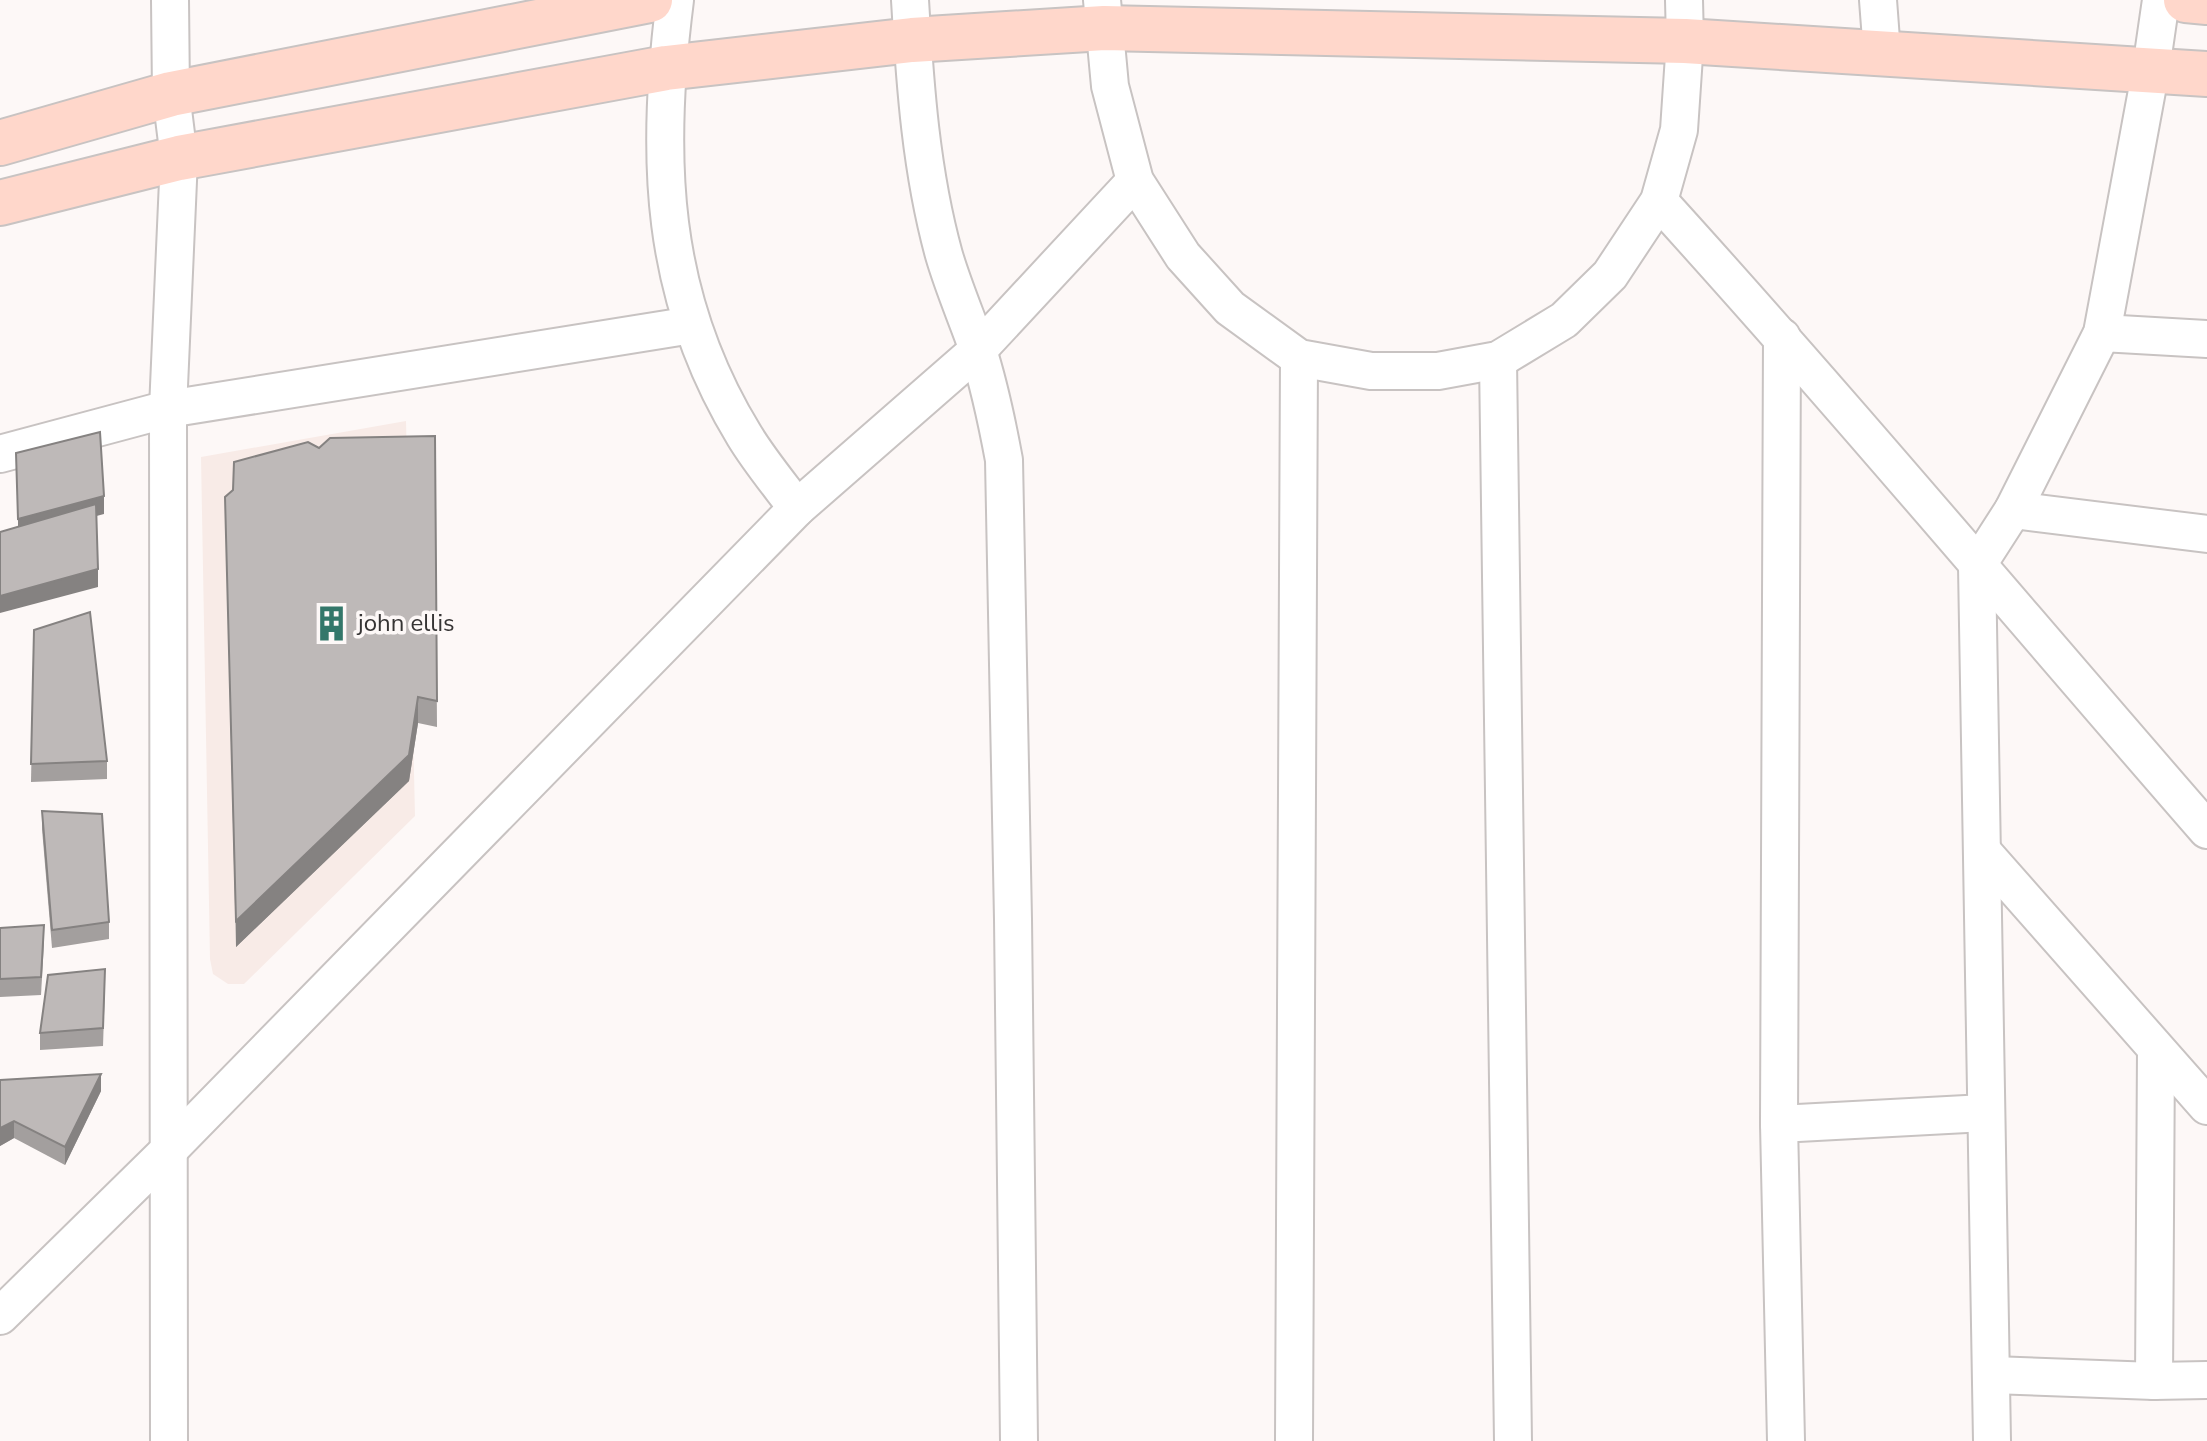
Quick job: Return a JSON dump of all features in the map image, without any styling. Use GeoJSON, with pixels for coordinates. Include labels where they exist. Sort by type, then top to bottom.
{"type":"FeatureCollection","features":[{"type":"Feature","properties":{"kind":"street"},"geometry":{"type":"LineString","coordinates":[[169,1441],[168,409],[179,158],[171,94],[170,0]]}},
{"type":"Feature","properties":{"kind":"street"},"geometry":{"type":"LineString","coordinates":[[0,143],[171,94],[650,0]]}},
{"type":"Feature","properties":{"kind":"street"},"geometry":{"type":"LineString","coordinates":[[675,0],[666,68],[664,161],[677,274],[692,325],[717,385],[744,436],[797,508]]}},
{"type":"Feature","properties":{"kind":"street"},"geometry":{"type":"LineString","coordinates":[[1878,0],[1882,53]]}},
{"type":"Feature","properties":{"kind":"street"},"geometry":{"type":"LineString","coordinates":[[1992,1441],[1977,566],[2013,510],[2102,333],[2161,0]]}},
{"type":"Feature","properties":{"kind":"street"},"geometry":{"type":"LineString","coordinates":[[2186,0],[2207,2]]}},
{"type":"Feature","properties":{"kind":"street"},"geometry":{"type":"LineString","coordinates":[[1103,14],[1110,86],[1135,181],[1183,256],[1230,308],[1299,358],[1371,371],[1438,371],[1498,360],[1564,320],[1610,275],[1659,201],[1679,130],[1684,20]]}},
{"type":"Feature","properties":{"kind":"street"},"geometry":{"type":"LineString","coordinates":[[0,203],[179,158],[911,20],[1103,14],[1684,20],[1882,53],[2207,74]]}},
{"type":"Feature","properties":{"kind":"street"},"geometry":{"type":"LineString","coordinates":[[911,20],[929,192],[945,256],[978,350],[996,414],[1004,460],[1019,1441]]}},
{"type":"Feature","properties":{"kind":"street"},"geometry":{"type":"LineString","coordinates":[[0,1316],[167,1152],[797,508],[978,350],[1135,181]]}},
{"type":"Feature","properties":{"kind":"street"},"geometry":{"type":"LineString","coordinates":[[1659,201],[1782,337],[2207,830]]}},
{"type":"Feature","properties":{"kind":"street"},"geometry":{"type":"LineString","coordinates":[[0,454],[168,409],[692,325]]}},
{"type":"Feature","properties":{"kind":"street"},"geometry":{"type":"LineString","coordinates":[[2102,333],[2207,339]]}},
{"type":"Feature","properties":{"kind":"street"},"geometry":{"type":"LineString","coordinates":[[1782,337],[1779,1124],[1786,1441]]}},
{"type":"Feature","properties":{"kind":"street"},"geometry":{"type":"LineString","coordinates":[[1294,1441],[1299,358]]}},
{"type":"Feature","properties":{"kind":"street"},"geometry":{"type":"LineString","coordinates":[[1498,360],[1513,1441]]}},
{"type":"Feature","properties":{"kind":"street"},"geometry":{"type":"LineString","coordinates":[[2013,510],[2207,534]]}},
{"type":"Feature","properties":{"kind":"street"},"geometry":{"type":"LineString","coordinates":[[1983,852],[2207,1106]]}},
{"type":"Feature","properties":{"kind":"street"},"geometry":{"type":"LineString","coordinates":[[2154,1381],[2156,1050]]}},
{"type":"Feature","properties":{"kind":"street"},"geometry":{"type":"LineString","coordinates":[[1779,1124],[1985,1113]]}},
{"type":"Feature","properties":{"kind":"street"},"geometry":{"type":"LineString","coordinates":[[1992,1375],[2207,1380]]}},
{"type":"Feature","properties":{"kind":"shaded area","name":"john ellis"},"geometry":{"type":"Polygon","coordinates":[[[406,421],[415,816],[244,984],[228,984],[213,974],[210,959],[201,457],[406,421]]]}},
{"type":"Feature","properties":{"kind":"building"},"geometry":{"type":"Polygon","coordinates":[[[100,432],[104,496],[18,519],[16,453],[100,432]]]}},
{"type":"Feature","properties":{"kind":"building","name":"john ellis"},"geometry":{"type":"Polygon","coordinates":[[[435,436],[437,701],[418,697],[409,755],[236,921],[225,497],[233,490],[234,462],[308,442],[319,448],[330,438],[435,436]]]}},
{"type":"Feature","properties":{"kind":"building"},"geometry":{"type":"Polygon","coordinates":[[[96,504],[98,569],[0,596],[0,532],[96,504]]]}},
{"type":"Feature","properties":{"kind":"building"},"geometry":{"type":"Polygon","coordinates":[[[90,612],[107,761],[31,764],[34,630],[90,612]]]}},
{"type":"Feature","properties":{"kind":"building"},"geometry":{"type":"Polygon","coordinates":[[[42,811],[102,814],[109,922],[52,930],[42,811]]]}},
{"type":"Feature","properties":{"kind":"building"},"geometry":{"type":"Polygon","coordinates":[[[44,925],[41,977],[0,979],[0,928],[44,925]]]}},
{"type":"Feature","properties":{"kind":"building"},"geometry":{"type":"Polygon","coordinates":[[[105,969],[103,1028],[40,1033],[48,975],[105,969]]]}},
{"type":"Feature","properties":{"kind":"building"},"geometry":{"type":"Polygon","coordinates":[[[101,1074],[65,1147],[14,1121],[0,1128],[0,1080],[101,1074]]]}},
{"type":"Feature","properties":{"kind":"place","name":"john ellis"},"geometry":{"type":"Point","coordinates":[332,623]}}]}
